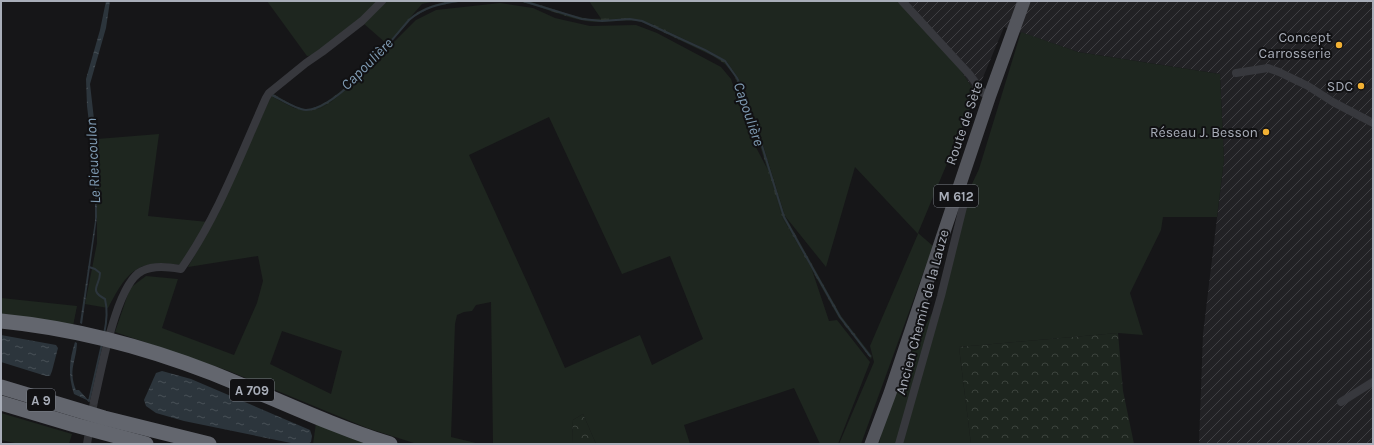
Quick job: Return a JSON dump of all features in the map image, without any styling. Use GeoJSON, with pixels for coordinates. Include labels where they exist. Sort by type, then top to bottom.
{"type":"FeatureCollection","features":[{"type":"Feature","properties":{"kind":"highway","name":"A 709"},"geometry":{"type":"LineString","coordinates":[[1,321],[31,324],[107,340],[193,366],[335,425],[390,444]]}},
{"type":"Feature","properties":{"kind":"highway","name":"A 9"},"geometry":{"type":"LineString","coordinates":[[1,387],[104,418],[209,444]]}},
{"type":"Feature","properties":{"kind":"highway","name":"A 9"},"geometry":{"type":"LineString","coordinates":[[1,403],[146,444]]}},
{"type":"Feature","properties":{"kind":"main road","name":"Route de Sète"},"geometry":{"type":"LineString","coordinates":[[871,444],[890,392],[990,95],[1024,1]]}},
{"type":"Feature","properties":{"kind":"main road","name":"Route de Sète"},"geometry":{"type":"LineString","coordinates":[[880,444],[890,392]]}},
{"type":"Feature","properties":{"kind":"street"},"geometry":{"type":"LineString","coordinates":[[94,401],[113,323],[127,287],[134,276],[142,271],[161,267],[181,269],[199,242],[220,205],[266,98],[306,63],[362,21],[382,1]]}},
{"type":"Feature","properties":{"kind":"street"},"geometry":{"type":"LineString","coordinates":[[902,1],[970,75],[983,93],[990,95]]}},
{"type":"Feature","properties":{"kind":"street"},"geometry":{"type":"LineString","coordinates":[[1236,73],[1268,68],[1279,72],[1308,86],[1333,102],[1373,123]]}},
{"type":"Feature","properties":{"kind":"street","name":"Ancien Chemin de la Lauze"},"geometry":{"type":"LineString","coordinates":[[899,444],[965,199],[962,190],[958,188]]}},
{"type":"Feature","properties":{"kind":"street"},"geometry":{"type":"LineString","coordinates":[[1341,402],[1373,382]]}},
{"type":"Feature","properties":{"kind":"shaded area"},"geometry":{"type":"Polygon","coordinates":[[[900,1],[1373,1],[1373,444],[1199,444],[1203,334],[1224,160],[1220,74],[1078,52],[1004,27],[976,94],[957,64],[900,1]]]}},
{"type":"Feature","properties":{"kind":"green space"},"geometry":{"type":"Polygon","coordinates":[[[267,1],[436,1],[422,4],[387,44],[363,23],[317,55],[307,56],[267,1]]]}},
{"type":"Feature","properties":{"kind":"green space"},"geometry":{"type":"Polygon","coordinates":[[[451,1],[465,1],[434,6],[413,17],[365,71],[331,102],[321,108],[310,111],[302,111],[271,96],[273,94],[302,109],[315,107],[325,102],[347,86],[412,16],[431,6],[451,1]]]}},
{"type":"Feature","properties":{"kind":"green space"},"geometry":{"type":"Polygon","coordinates":[[[518,1],[528,1],[588,19],[628,18],[642,20],[662,28],[726,61],[738,78],[744,90],[748,107],[763,145],[785,216],[841,316],[872,356],[871,359],[839,318],[782,217],[758,139],[745,106],[741,91],[734,75],[725,64],[713,56],[642,22],[586,21],[518,1]]]}},
{"type":"Feature","properties":{"kind":"green space"},"geometry":{"type":"Polygon","coordinates":[[[589,1],[900,1],[957,64],[976,94],[918,233],[933,246],[861,444],[839,444],[874,362],[870,346],[918,234],[855,167],[826,267],[785,216],[763,145],[748,107],[744,90],[738,78],[726,61],[709,51],[652,24],[628,18],[602,20],[589,1]]]}},
{"type":"Feature","properties":{"kind":"green space"},"geometry":{"type":"Polygon","coordinates":[[[500,3],[533,8],[555,18],[590,26],[636,25],[657,33],[721,67],[731,79],[750,136],[769,172],[782,217],[811,267],[829,321],[837,320],[870,362],[838,444],[820,444],[794,388],[684,425],[690,444],[596,444],[583,414],[573,420],[572,444],[493,444],[491,302],[476,305],[472,311],[457,315],[455,324],[451,437],[480,444],[417,444],[367,428],[229,371],[115,332],[130,288],[146,276],[178,279],[162,328],[234,355],[257,303],[263,281],[258,256],[188,267],[218,214],[271,96],[294,108],[310,111],[321,108],[331,102],[354,82],[416,20],[436,10],[500,3]],[[549,117],[469,155],[565,368],[640,335],[652,365],[703,339],[670,256],[622,274],[549,117]],[[282,331],[270,364],[331,394],[342,351],[282,331]]]}},
{"type":"Feature","properties":{"kind":"green space"},"geometry":{"type":"Polygon","coordinates":[[[1021,32],[1078,52],[1220,74],[1224,160],[1217,217],[1163,217],[1161,230],[1130,293],[1143,335],[1118,333],[959,347],[971,444],[879,444],[890,393],[941,296],[965,199],[979,169],[1021,32]]]}},
{"type":"Feature","properties":{"kind":"green space"},"geometry":{"type":"Polygon","coordinates":[[[159,134],[148,216],[208,222],[181,265],[153,264],[144,266],[130,274],[120,287],[108,308],[85,304],[97,243],[97,139],[159,134]]]}},
{"type":"Feature","properties":{"kind":"green space"},"geometry":{"type":"Polygon","coordinates":[[[1,298],[77,306],[73,326],[1,314],[1,298]]]}},
{"type":"Feature","properties":{"kind":"green space"},"geometry":{"type":"Polygon","coordinates":[[[1118,333],[1123,391],[1134,444],[971,444],[959,347],[1118,333]]]}},
{"type":"Feature","properties":{"kind":"green space"},"geometry":{"type":"Polygon","coordinates":[[[1,413],[72,434],[69,444],[19,444],[1,440],[1,413]]]}},
{"type":"Feature","properties":{"kind":"green space"},"geometry":{"type":"Polygon","coordinates":[[[583,414],[596,444],[572,444],[573,420],[583,414]]]}},
{"type":"Feature","properties":{"kind":"green space"},"geometry":{"type":"Polygon","coordinates":[[[316,423],[369,444],[313,444],[316,423]]]}},
{"type":"Feature","properties":{"kind":"water","name":"Le Rieucoulon"},"geometry":{"type":"Polygon","coordinates":[[[106,1],[110,1],[106,28],[90,84],[96,137],[97,217],[82,324],[80,323],[95,221],[95,185],[87,106],[86,79],[100,30],[106,1]]]}},
{"type":"Feature","properties":{"kind":"water"},"geometry":{"type":"Polygon","coordinates":[[[1,335],[56,345],[58,348],[50,376],[1,362],[1,335]]]}},
{"type":"Feature","properties":{"kind":"water"},"geometry":{"type":"Polygon","coordinates":[[[75,342],[77,343],[73,366],[74,383],[76,390],[79,390],[89,401],[74,394],[72,387],[70,368],[71,355],[75,342]]]}},
{"type":"Feature","properties":{"kind":"water"},"geometry":{"type":"Polygon","coordinates":[[[162,371],[191,379],[310,430],[312,436],[311,442],[308,444],[296,444],[184,421],[156,413],[146,406],[144,400],[156,373],[162,371]]]}},
{"type":"Feature","properties":{"kind":"waterway","name":"Capoulière"},"geometry":{"type":"LineString","coordinates":[[272,95],[302,110],[319,107],[333,99],[362,74],[409,20],[420,12],[432,7],[458,1]]}},
{"type":"Feature","properties":{"kind":"waterway","name":"Capoulière"},"geometry":{"type":"LineString","coordinates":[[523,1],[582,19],[602,21],[630,19],[642,21],[705,50],[725,61],[737,78],[743,91],[784,217],[840,317],[870,356]]}},
{"type":"Feature","properties":{"kind":"waterway"},"geometry":{"type":"LineString","coordinates":[[89,267],[100,273],[96,290],[97,293],[105,299],[107,308],[104,334]]}},
{"type":"Feature","properties":{"kind":"waterway"},"geometry":{"type":"LineString","coordinates":[[88,400],[89,401],[102,344]]}},
{"type":"Feature","properties":{"kind":"tunnel"},"geometry":{"type":"LineString","coordinates":[[87,444],[94,401]]}},
{"type":"Feature","properties":{"kind":"place","name":"Concept Carrosserie"},"geometry":{"type":"Point","coordinates":[1339,45]}},
{"type":"Feature","properties":{"kind":"place","name":"SDC"},"geometry":{"type":"Point","coordinates":[1361,86]}},
{"type":"Feature","properties":{"kind":"place","name":"Réseau J. Besson"},"geometry":{"type":"Point","coordinates":[1266,132]}}]}
